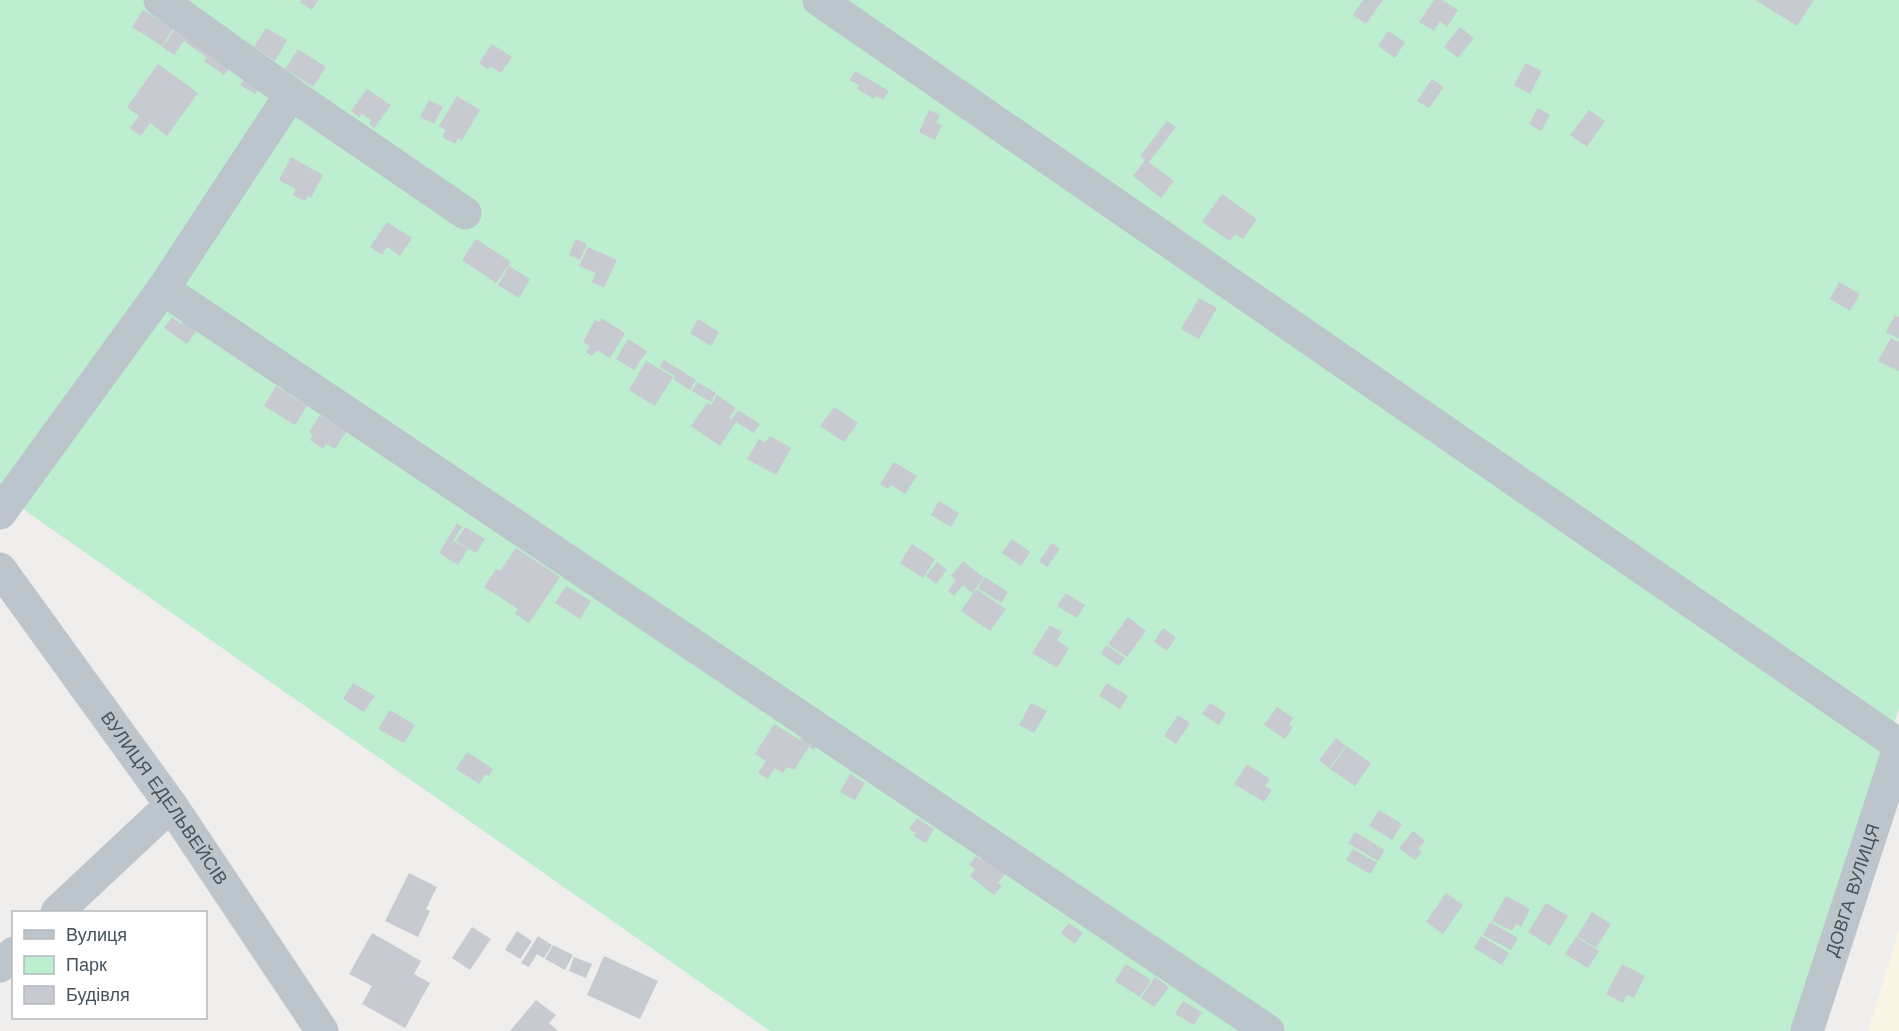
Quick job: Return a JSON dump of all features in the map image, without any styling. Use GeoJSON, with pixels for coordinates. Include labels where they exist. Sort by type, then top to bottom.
{"type":"FeatureCollection","features":[{"type":"Feature","properties":{"kind":"street"},"geometry":{"type":"LineString","coordinates":[[160,0],[291,94],[465,213]]}},
{"type":"Feature","properties":{"kind":"street"},"geometry":{"type":"LineString","coordinates":[[819,0],[1899,747]]}},
{"type":"Feature","properties":{"kind":"street"},"geometry":{"type":"LineString","coordinates":[[0,513],[163,289],[291,94]]}},
{"type":"Feature","properties":{"kind":"street"},"geometry":{"type":"LineString","coordinates":[[163,289],[1268,1031]]}},
{"type":"Feature","properties":{"kind":"street","name":"ВУЛИЦЯ ЕДЕЛЬВЕЙСІВ"},"geometry":{"type":"LineString","coordinates":[[0,569],[171,805],[322,1031]]}},
{"type":"Feature","properties":{"kind":"street","name":"ДОВГА ВУЛИЦЯ"},"geometry":{"type":"LineString","coordinates":[[1807,1031],[1899,747]]}},
{"type":"Feature","properties":{"kind":"street"},"geometry":{"type":"LineString","coordinates":[[58,911],[171,805]]}},
{"type":"Feature","properties":{"kind":"street"},"geometry":{"type":"LineString","coordinates":[[0,966],[12,955]]}},
{"type":"Feature","properties":{"kind":"shaded area"},"geometry":{"type":"Polygon","coordinates":[[[1899,929],[1899,1031],[1868,1031],[1899,929]]]}},
{"type":"Feature","properties":{"kind":"green space"},"geometry":{"type":"Polygon","coordinates":[[[0,0],[1899,0],[1899,708],[1794,1031],[770,1031],[0,493],[0,0]]]}},
{"type":"Feature","properties":{"kind":"building"},"geometry":{"type":"Polygon","coordinates":[[[301,0],[318,0],[312,10],[300,2],[301,0]]]}},
{"type":"Feature","properties":{"kind":"building"},"geometry":{"type":"Polygon","coordinates":[[[1363,0],[1383,0],[1366,24],[1353,15],[1363,0]]]}},
{"type":"Feature","properties":{"kind":"building"},"geometry":{"type":"Polygon","coordinates":[[[1434,0],[1442,0],[1458,10],[1447,27],[1440,21],[1434,31],[1419,22],[1434,0]]]}},
{"type":"Feature","properties":{"kind":"building"},"geometry":{"type":"Polygon","coordinates":[[[1755,0],[1814,0],[1797,26],[1755,0]]]}},
{"type":"Feature","properties":{"kind":"building"},"geometry":{"type":"Polygon","coordinates":[[[143,10],[173,29],[162,46],[132,27],[143,10]]]}},
{"type":"Feature","properties":{"kind":"building"},"geometry":{"type":"Polygon","coordinates":[[[1460,27],[1474,38],[1458,58],[1444,47],[1460,27]]]}},
{"type":"Feature","properties":{"kind":"building"},"geometry":{"type":"Polygon","coordinates":[[[266,28],[287,40],[275,61],[254,47],[266,28]]]}},
{"type":"Feature","properties":{"kind":"building"},"geometry":{"type":"Polygon","coordinates":[[[174,31],[187,40],[193,32],[234,62],[224,75],[204,61],[207,58],[184,41],[174,55],[162,47],[174,31]]]}},
{"type":"Feature","properties":{"kind":"building"},"geometry":{"type":"Polygon","coordinates":[[[1388,31],[1405,42],[1395,58],[1378,46],[1388,31]]]}},
{"type":"Feature","properties":{"kind":"building"},"geometry":{"type":"Polygon","coordinates":[[[492,44],[512,57],[501,73],[490,66],[488,69],[479,63],[492,44]]]}},
{"type":"Feature","properties":{"kind":"building"},"geometry":{"type":"Polygon","coordinates":[[[298,49],[326,67],[313,87],[285,69],[298,49]]]}},
{"type":"Feature","properties":{"kind":"building"},"geometry":{"type":"Polygon","coordinates":[[[1526,63],[1542,71],[1530,94],[1514,85],[1526,63]]]}},
{"type":"Feature","properties":{"kind":"building"},"geometry":{"type":"Polygon","coordinates":[[[158,64],[198,93],[167,136],[150,123],[141,136],[130,128],[139,116],[127,107],[158,64]]]}},
{"type":"Feature","properties":{"kind":"building"},"geometry":{"type":"Polygon","coordinates":[[[855,71],[889,91],[883,100],[876,96],[874,99],[857,89],[859,85],[849,80],[855,71]]]}},
{"type":"Feature","properties":{"kind":"building"},"geometry":{"type":"Polygon","coordinates":[[[248,74],[263,83],[255,94],[240,85],[248,74]]]}},
{"type":"Feature","properties":{"kind":"building"},"geometry":{"type":"Polygon","coordinates":[[[1432,79],[1444,87],[1429,108],[1417,101],[1432,79]]]}},
{"type":"Feature","properties":{"kind":"building"},"geometry":{"type":"Polygon","coordinates":[[[367,89],[391,105],[374,128],[369,124],[371,120],[362,114],[359,117],[351,111],[367,89]]]}},
{"type":"Feature","properties":{"kind":"building"},"geometry":{"type":"Polygon","coordinates":[[[457,96],[480,110],[462,140],[458,138],[455,144],[442,137],[446,130],[439,126],[457,96]]]}},
{"type":"Feature","properties":{"kind":"building"},"geometry":{"type":"Polygon","coordinates":[[[429,100],[443,107],[434,124],[420,117],[429,100]]]}},
{"type":"Feature","properties":{"kind":"building"},"geometry":{"type":"Polygon","coordinates":[[[1538,108],[1550,115],[1541,131],[1529,124],[1538,108]]]}},
{"type":"Feature","properties":{"kind":"building"},"geometry":{"type":"Polygon","coordinates":[[[929,110],[940,115],[936,123],[942,125],[935,140],[919,132],[929,110]]]}},
{"type":"Feature","properties":{"kind":"building"},"geometry":{"type":"Polygon","coordinates":[[[1589,110],[1605,121],[1587,147],[1570,135],[1589,110]]]}},
{"type":"Feature","properties":{"kind":"building"},"geometry":{"type":"Polygon","coordinates":[[[1167,121],[1176,127],[1149,162],[1174,181],[1161,198],[1133,176],[1145,160],[1140,156],[1167,121]]]}},
{"type":"Feature","properties":{"kind":"building"},"geometry":{"type":"Polygon","coordinates":[[[291,157],[323,175],[311,198],[308,196],[305,201],[293,195],[296,189],[279,180],[291,157]]]}},
{"type":"Feature","properties":{"kind":"building"},"geometry":{"type":"Polygon","coordinates":[[[1222,194],[1257,219],[1243,239],[1235,234],[1230,241],[1202,222],[1222,194]]]}},
{"type":"Feature","properties":{"kind":"building"},"geometry":{"type":"Polygon","coordinates":[[[387,222],[412,238],[400,256],[387,247],[382,255],[370,247],[387,222]]]}},
{"type":"Feature","properties":{"kind":"building"},"geometry":{"type":"Polygon","coordinates":[[[476,239],[511,262],[496,283],[462,260],[476,239]]]}},
{"type":"Feature","properties":{"kind":"building"},"geometry":{"type":"Polygon","coordinates":[[[576,239],[587,244],[580,260],[569,255],[576,239]]]}},
{"type":"Feature","properties":{"kind":"building"},"geometry":{"type":"Polygon","coordinates":[[[588,247],[617,260],[604,288],[592,282],[596,273],[579,266],[588,247]]]}},
{"type":"Feature","properties":{"kind":"building"},"geometry":{"type":"Polygon","coordinates":[[[509,266],[530,279],[519,298],[498,285],[509,266]]]}},
{"type":"Feature","properties":{"kind":"building"},"geometry":{"type":"Polygon","coordinates":[[[1839,282],[1860,294],[1850,311],[1830,299],[1839,282]]]}},
{"type":"Feature","properties":{"kind":"building"},"geometry":{"type":"Polygon","coordinates":[[[1199,298],[1217,308],[1199,339],[1181,329],[1199,298]]]}},
{"type":"Feature","properties":{"kind":"building"},"geometry":{"type":"Polygon","coordinates":[[[1895,315],[1899,317],[1899,339],[1886,332],[1895,315]]]}},
{"type":"Feature","properties":{"kind":"building"},"geometry":{"type":"Polygon","coordinates":[[[172,317],[181,324],[184,320],[198,329],[187,344],[164,328],[172,317]]]}},
{"type":"Feature","properties":{"kind":"building"},"geometry":{"type":"Polygon","coordinates":[[[601,318],[625,333],[610,358],[597,350],[592,356],[586,352],[590,346],[583,342],[595,320],[599,322],[601,318]]]}},
{"type":"Feature","properties":{"kind":"building"},"geometry":{"type":"Polygon","coordinates":[[[698,319],[719,332],[711,346],[690,333],[698,319]]]}},
{"type":"Feature","properties":{"kind":"building"},"geometry":{"type":"Polygon","coordinates":[[[1891,338],[1899,342],[1899,371],[1878,361],[1891,338]]]}},
{"type":"Feature","properties":{"kind":"building"},"geometry":{"type":"Polygon","coordinates":[[[628,339],[647,351],[634,370],[616,359],[628,339]]]}},
{"type":"Feature","properties":{"kind":"building"},"geometry":{"type":"Polygon","coordinates":[[[664,360],[696,380],[690,390],[674,380],[675,376],[660,367],[664,360]]]}},
{"type":"Feature","properties":{"kind":"building"},"geometry":{"type":"Polygon","coordinates":[[[646,361],[673,377],[655,406],[629,390],[646,361]]]}},
{"type":"Feature","properties":{"kind":"building"},"geometry":{"type":"Polygon","coordinates":[[[697,382],[716,393],[711,402],[692,391],[697,382]]]}},
{"type":"Feature","properties":{"kind":"building"},"geometry":{"type":"Polygon","coordinates":[[[276,386],[307,406],[295,425],[264,406],[276,386]]]}},
{"type":"Feature","properties":{"kind":"building"},"geometry":{"type":"Polygon","coordinates":[[[717,395],[736,408],[729,418],[731,420],[738,410],[760,424],[754,433],[736,422],[720,446],[691,426],[707,403],[711,405],[717,395]]]}},
{"type":"Feature","properties":{"kind":"building"},"geometry":{"type":"Polygon","coordinates":[[[834,407],[858,423],[844,442],[820,426],[834,407]]]}},
{"type":"Feature","properties":{"kind":"building"},"geometry":{"type":"Polygon","coordinates":[[[320,415],[346,432],[335,449],[326,444],[323,449],[310,440],[313,434],[309,432],[320,415]]]}},
{"type":"Feature","properties":{"kind":"building"},"geometry":{"type":"Polygon","coordinates":[[[770,436],[791,448],[776,475],[747,459],[759,439],[765,443],[770,436]]]}},
{"type":"Feature","properties":{"kind":"building"},"geometry":{"type":"Polygon","coordinates":[[[894,462],[917,476],[905,494],[891,485],[888,489],[880,484],[894,462]]]}},
{"type":"Feature","properties":{"kind":"building"},"geometry":{"type":"Polygon","coordinates":[[[939,501],[959,513],[951,527],[931,515],[939,501]]]}},
{"type":"Feature","properties":{"kind":"building"},"geometry":{"type":"Polygon","coordinates":[[[457,523],[462,527],[453,541],[468,549],[458,565],[439,553],[457,523]]]}},
{"type":"Feature","properties":{"kind":"building"},"geometry":{"type":"Polygon","coordinates":[[[465,527],[485,539],[476,553],[456,541],[465,527]]]}},
{"type":"Feature","properties":{"kind":"building"},"geometry":{"type":"Polygon","coordinates":[[[1012,539],[1030,552],[1021,566],[1002,553],[1012,539]]]}},
{"type":"Feature","properties":{"kind":"building"},"geometry":{"type":"Polygon","coordinates":[[[1052,543],[1060,549],[1047,567],[1039,561],[1052,543]]]}},
{"type":"Feature","properties":{"kind":"building"},"geometry":{"type":"Polygon","coordinates":[[[912,544],[935,559],[923,578],[900,563],[912,544]]]}},
{"type":"Feature","properties":{"kind":"building"},"geometry":{"type":"Polygon","coordinates":[[[516,548],[560,577],[529,623],[515,614],[518,609],[484,587],[496,569],[500,571],[516,548]]]}},
{"type":"Feature","properties":{"kind":"building"},"geometry":{"type":"Polygon","coordinates":[[[963,561],[984,578],[972,593],[963,585],[954,596],[948,591],[956,580],[951,576],[963,561]]]}},
{"type":"Feature","properties":{"kind":"building"},"geometry":{"type":"Polygon","coordinates":[[[937,562],[947,570],[936,584],[926,576],[937,562]]]}},
{"type":"Feature","properties":{"kind":"building"},"geometry":{"type":"Polygon","coordinates":[[[985,577],[1008,592],[1001,603],[978,588],[985,577]]]}},
{"type":"Feature","properties":{"kind":"building"},"geometry":{"type":"Polygon","coordinates":[[[566,586],[591,601],[580,619],[555,603],[566,586]]]}},
{"type":"Feature","properties":{"kind":"building"},"geometry":{"type":"Polygon","coordinates":[[[976,589],[1006,609],[990,631],[961,611],[976,589]]]}},
{"type":"Feature","properties":{"kind":"building"},"geometry":{"type":"Polygon","coordinates":[[[1066,593],[1085,605],[1077,618],[1057,606],[1066,593]]]}},
{"type":"Feature","properties":{"kind":"building"},"geometry":{"type":"Polygon","coordinates":[[[1128,617],[1146,631],[1127,657],[1108,644],[1128,617]]]}},
{"type":"Feature","properties":{"kind":"building"},"geometry":{"type":"Polygon","coordinates":[[[1050,625],[1062,632],[1057,640],[1069,648],[1057,668],[1032,653],[1050,625]]]}},
{"type":"Feature","properties":{"kind":"building"},"geometry":{"type":"Polygon","coordinates":[[[1163,628],[1176,637],[1167,651],[1154,642],[1163,628]]]}},
{"type":"Feature","properties":{"kind":"building"},"geometry":{"type":"Polygon","coordinates":[[[1106,645],[1125,658],[1119,666],[1101,654],[1106,645]]]}},
{"type":"Feature","properties":{"kind":"building"},"geometry":{"type":"Polygon","coordinates":[[[353,683],[375,696],[364,712],[343,699],[353,683]]]}},
{"type":"Feature","properties":{"kind":"building"},"geometry":{"type":"Polygon","coordinates":[[[1107,683],[1128,696],[1120,709],[1099,696],[1107,683]]]}},
{"type":"Feature","properties":{"kind":"building"},"geometry":{"type":"Polygon","coordinates":[[[1031,703],[1047,711],[1034,733],[1019,725],[1031,703]]]}},
{"type":"Feature","properties":{"kind":"building"},"geometry":{"type":"Polygon","coordinates":[[[1210,703],[1226,713],[1219,725],[1202,714],[1210,703]]]}},
{"type":"Feature","properties":{"kind":"building"},"geometry":{"type":"Polygon","coordinates":[[[1277,707],[1293,718],[1289,725],[1293,727],[1285,739],[1264,725],[1277,707]]]}},
{"type":"Feature","properties":{"kind":"building"},"geometry":{"type":"Polygon","coordinates":[[[390,710],[415,725],[404,743],[378,729],[390,710]]]}},
{"type":"Feature","properties":{"kind":"building"},"geometry":{"type":"Polygon","coordinates":[[[1178,715],[1190,723],[1176,744],[1164,736],[1178,715]]]}},
{"type":"Feature","properties":{"kind":"building"},"geometry":{"type":"Polygon","coordinates":[[[774,724],[800,740],[803,734],[818,743],[814,750],[809,747],[794,770],[787,767],[783,773],[775,768],[768,779],[758,773],[766,761],[755,754],[774,724]]]}},
{"type":"Feature","properties":{"kind":"building"},"geometry":{"type":"Polygon","coordinates":[[[1336,738],[1346,746],[1329,768],[1319,760],[1336,738]]]}},
{"type":"Feature","properties":{"kind":"building"},"geometry":{"type":"Polygon","coordinates":[[[1347,746],[1371,763],[1355,786],[1330,769],[1347,746]]]}},
{"type":"Feature","properties":{"kind":"building"},"geometry":{"type":"Polygon","coordinates":[[[467,752],[493,769],[489,776],[486,774],[479,784],[456,769],[467,752]]]}},
{"type":"Feature","properties":{"kind":"building"},"geometry":{"type":"Polygon","coordinates":[[[1247,764],[1270,779],[1265,786],[1272,790],[1264,802],[1234,784],[1247,764]]]}},
{"type":"Feature","properties":{"kind":"building"},"geometry":{"type":"Polygon","coordinates":[[[850,774],[865,783],[855,800],[840,792],[850,774]]]}},
{"type":"Feature","properties":{"kind":"building"},"geometry":{"type":"Polygon","coordinates":[[[1379,810],[1402,824],[1392,840],[1369,826],[1379,810]]]}},
{"type":"Feature","properties":{"kind":"building"},"geometry":{"type":"Polygon","coordinates":[[[917,818],[934,829],[926,843],[914,836],[916,833],[909,829],[917,818]]]}},
{"type":"Feature","properties":{"kind":"building"},"geometry":{"type":"Polygon","coordinates":[[[1413,831],[1425,841],[1418,849],[1422,852],[1415,860],[1399,848],[1413,831]]]}},
{"type":"Feature","properties":{"kind":"building"},"geometry":{"type":"Polygon","coordinates":[[[1355,832],[1385,850],[1378,861],[1348,843],[1355,832]]]}},
{"type":"Feature","properties":{"kind":"building"},"geometry":{"type":"Polygon","coordinates":[[[1353,849],[1377,863],[1370,874],[1346,860],[1353,849]]]}},
{"type":"Feature","properties":{"kind":"building"},"geometry":{"type":"Polygon","coordinates":[[[976,856],[980,860],[983,856],[1005,874],[998,883],[1002,886],[994,895],[970,876],[975,869],[969,865],[976,856]]]}},
{"type":"Feature","properties":{"kind":"building"},"geometry":{"type":"Polygon","coordinates":[[[409,873],[437,887],[426,909],[430,911],[418,937],[385,921],[409,873]]]}},
{"type":"Feature","properties":{"kind":"building"},"geometry":{"type":"Polygon","coordinates":[[[1446,893],[1463,905],[1443,934],[1426,922],[1446,893]]]}},
{"type":"Feature","properties":{"kind":"building"},"geometry":{"type":"Polygon","coordinates":[[[1506,896],[1530,909],[1521,927],[1516,924],[1512,931],[1492,921],[1506,896]]]}},
{"type":"Feature","properties":{"kind":"building"},"geometry":{"type":"Polygon","coordinates":[[[1546,903],[1568,916],[1550,946],[1528,932],[1546,903]]]}},
{"type":"Feature","properties":{"kind":"building"},"geometry":{"type":"Polygon","coordinates":[[[1592,912],[1611,924],[1596,948],[1577,936],[1592,912]]]}},
{"type":"Feature","properties":{"kind":"building"},"geometry":{"type":"Polygon","coordinates":[[[1490,922],[1518,938],[1511,950],[1483,935],[1490,922]]]}},
{"type":"Feature","properties":{"kind":"building"},"geometry":{"type":"Polygon","coordinates":[[[1069,923],[1083,933],[1075,944],[1061,933],[1069,923]]]}},
{"type":"Feature","properties":{"kind":"building"},"geometry":{"type":"Polygon","coordinates":[[[472,927],[491,939],[470,970],[452,958],[472,927]]]}},
{"type":"Feature","properties":{"kind":"building"},"geometry":{"type":"Polygon","coordinates":[[[517,931],[532,941],[520,959],[505,950],[517,931]]]}},
{"type":"Feature","properties":{"kind":"building"},"geometry":{"type":"Polygon","coordinates":[[[372,933],[421,961],[414,974],[430,983],[405,1028],[362,1004],[372,986],[349,974],[372,933]]]}},
{"type":"Feature","properties":{"kind":"building"},"geometry":{"type":"Polygon","coordinates":[[[538,936],[552,945],[544,958],[537,954],[529,967],[521,963],[538,936]]]}},
{"type":"Feature","properties":{"kind":"building"},"geometry":{"type":"Polygon","coordinates":[[[1481,936],[1509,953],[1502,965],[1474,948],[1481,936]]]}},
{"type":"Feature","properties":{"kind":"building"},"geometry":{"type":"Polygon","coordinates":[[[1576,937],[1599,951],[1588,968],[1565,954],[1576,937]]]}},
{"type":"Feature","properties":{"kind":"building"},"geometry":{"type":"Polygon","coordinates":[[[553,945],[573,955],[565,970],[545,959],[553,945]]]}},
{"type":"Feature","properties":{"kind":"building"},"geometry":{"type":"Polygon","coordinates":[[[604,956],[658,981],[640,1019],[587,995],[604,956]]]}},
{"type":"Feature","properties":{"kind":"building"},"geometry":{"type":"Polygon","coordinates":[[[574,957],[592,964],[586,978],[569,971],[574,957]]]}},
{"type":"Feature","properties":{"kind":"building"},"geometry":{"type":"Polygon","coordinates":[[[1126,964],[1151,980],[1140,997],[1115,981],[1126,964]]]}},
{"type":"Feature","properties":{"kind":"building"},"geometry":{"type":"Polygon","coordinates":[[[1622,964],[1645,976],[1634,998],[1627,995],[1623,1003],[1606,994],[1622,964]]]}},
{"type":"Feature","properties":{"kind":"building"},"geometry":{"type":"Polygon","coordinates":[[[1155,977],[1169,987],[1154,1007],[1141,998],[1155,977]]]}},
{"type":"Feature","properties":{"kind":"building"},"geometry":{"type":"Polygon","coordinates":[[[536,1000],[556,1015],[549,1023],[558,1031],[510,1031],[536,1000]]]}},
{"type":"Feature","properties":{"kind":"building"},"geometry":{"type":"Polygon","coordinates":[[[1183,1001],[1202,1012],[1194,1025],[1175,1014],[1183,1001]]]}}]}
